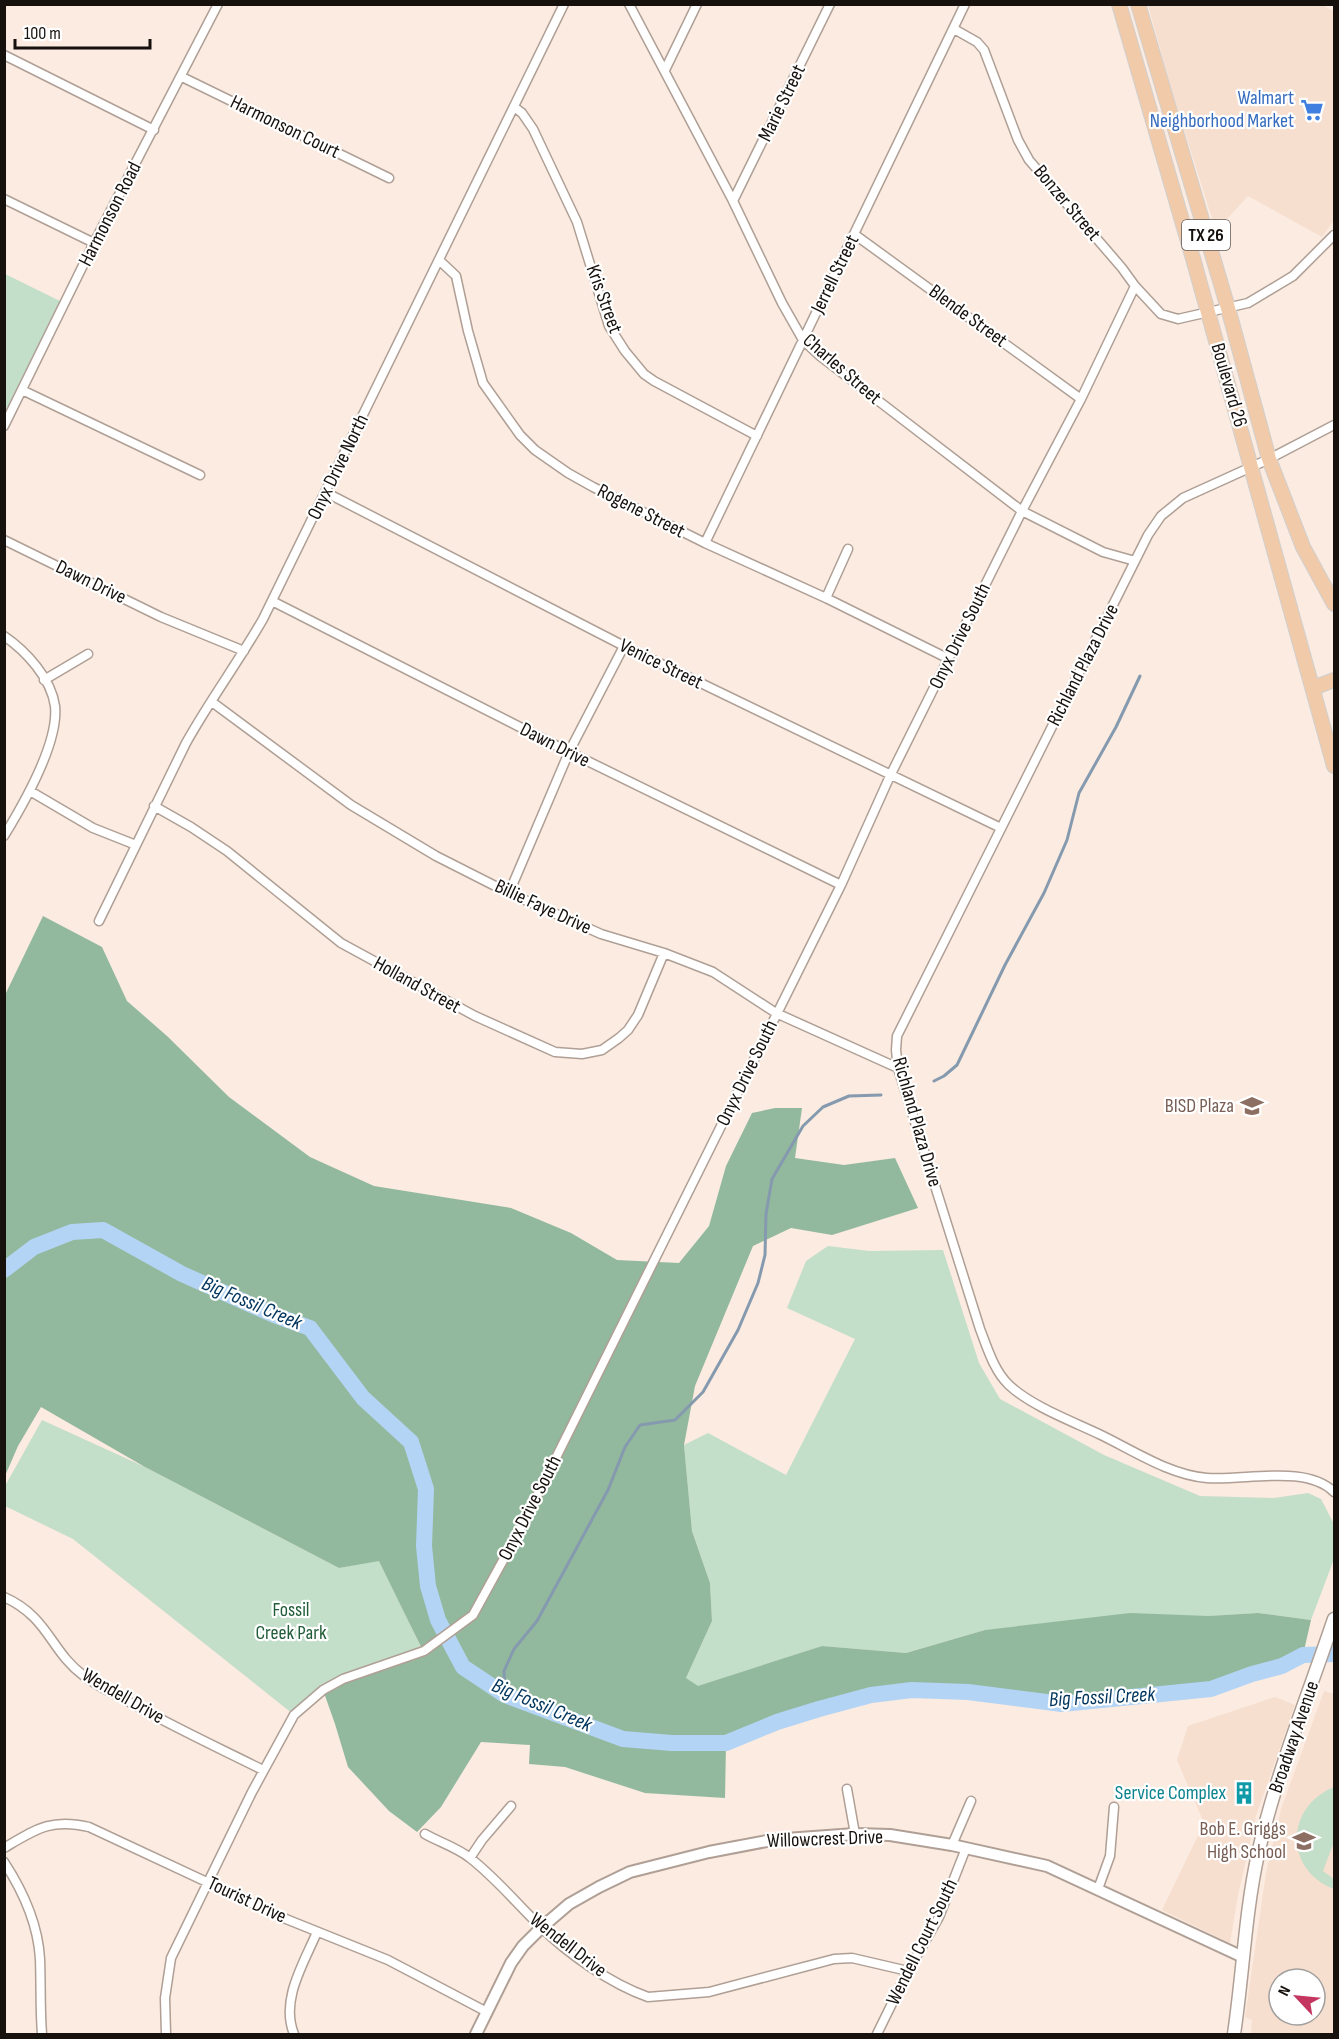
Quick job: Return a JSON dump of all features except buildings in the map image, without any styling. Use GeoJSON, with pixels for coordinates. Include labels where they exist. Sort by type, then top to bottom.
{"type":"FeatureCollection","features":[{"type":"Feature","properties":{"kind":"main road","name":"Boulevard 26"},"geometry":{"type":"LineString","coordinates":[[1119,4],[1208,311],[1335,766]]}},
{"type":"Feature","properties":{"kind":"main road","name":"Boulevard 26"},"geometry":{"type":"LineString","coordinates":[[1138,4],[1228,308],[1269,459],[1303,547],[1335,604]]}},
{"type":"Feature","properties":{"kind":"main road"},"geometry":{"type":"LineString","coordinates":[[1147,101],[1164,96]]}},
{"type":"Feature","properties":{"kind":"main road"},"geometry":{"type":"LineString","coordinates":[[1312,688],[1335,680]]}},
{"type":"Feature","properties":{"kind":"main road","name":"Broadway Avenue"},"geometry":{"type":"LineString","coordinates":[[1234,2034],[1253,1880],[1263,1835],[1280,1777],[1333,1625]]}},
{"type":"Feature","properties":{"kind":"street","name":"Harmonson Road"},"geometry":{"type":"LineString","coordinates":[[4,426],[94,243],[218,4]]}},
{"type":"Feature","properties":{"kind":"street","name":"Onyx Drive North"},"geometry":{"type":"LineString","coordinates":[[99,921],[154,806],[200,718],[244,651],[272,602],[564,4]]}},
{"type":"Feature","properties":{"kind":"street","name":"Charles Street"},"geometry":{"type":"LineString","coordinates":[[629,4],[734,201],[803,340],[820,356],[1022,511],[1103,552],[1135,561]]}},
{"type":"Feature","properties":{"kind":"street"},"geometry":{"type":"LineString","coordinates":[[665,70],[697,4]]}},
{"type":"Feature","properties":{"kind":"street","name":"Marie Street"},"geometry":{"type":"LineString","coordinates":[[734,201],[830,4]]}},
{"type":"Feature","properties":{"kind":"street","name":"Jerrell Street"},"geometry":{"type":"LineString","coordinates":[[705,543],[965,4]]}},
{"type":"Feature","properties":{"kind":"street","name":"Bonzer Street"},"geometry":{"type":"LineString","coordinates":[[954,29],[977,42],[984,50],[1018,140],[1029,159],[1161,314],[1178,319],[1248,303],[1293,276],[1335,235]]}},
{"type":"Feature","properties":{"kind":"street"},"geometry":{"type":"LineString","coordinates":[[4,55],[154,130]]}},
{"type":"Feature","properties":{"kind":"street","name":"Harmonson Court"},"geometry":{"type":"LineString","coordinates":[[182,77],[389,178]]}},
{"type":"Feature","properties":{"kind":"street","name":"Kris Street"},"geometry":{"type":"LineString","coordinates":[[514,107],[522,113],[533,129],[578,222],[609,326],[625,351],[644,374],[654,381],[757,436]]}},
{"type":"Feature","properties":{"kind":"street"},"geometry":{"type":"LineString","coordinates":[[4,199],[94,243]]}},
{"type":"Feature","properties":{"kind":"street","name":"Blende Street"},"geometry":{"type":"LineString","coordinates":[[854,234],[1081,399]]}},
{"type":"Feature","properties":{"kind":"street","name":"Rogene Street"},"geometry":{"type":"LineString","coordinates":[[439,260],[456,276],[473,353],[483,383],[520,435],[535,450],[567,473],[705,543],[826,598],[949,659]]}},
{"type":"Feature","properties":{"kind":"street","name":"Onyx Drive South"},"geometry":{"type":"LineString","coordinates":[[166,2034],[165,1998],[171,1958],[263,1770],[294,1715],[323,1690],[343,1679],[424,1651],[473,1616],[528,1514],[840,885],[890,776],[1022,511],[1081,399],[1135,286]]}},
{"type":"Feature","properties":{"kind":"street"},"geometry":{"type":"LineString","coordinates":[[22,390],[200,475]]}},
{"type":"Feature","properties":{"kind":"street","name":"Richland Plaza Drive"},"geometry":{"type":"LineString","coordinates":[[1335,425],[1269,459],[1183,498],[1161,516],[1135,561],[897,1036],[896,1050],[898,1068],[980,1329],[991,1358],[1008,1384],[1052,1412],[1171,1468],[1205,1478],[1273,1476],[1312,1479],[1321,1481],[1335,1492]]}},
{"type":"Feature","properties":{"kind":"street","name":"Venice Street"},"geometry":{"type":"LineString","coordinates":[[325,492],[624,646],[1001,828]]}},
{"type":"Feature","properties":{"kind":"street","name":"Dawn Drive"},"geometry":{"type":"LineString","coordinates":[[4,540],[161,616],[244,651]]}},
{"type":"Feature","properties":{"kind":"street"},"geometry":{"type":"LineString","coordinates":[[826,598],[848,549]]}},
{"type":"Feature","properties":{"kind":"street","name":"Dawn Drive"},"geometry":{"type":"LineString","coordinates":[[272,602],[568,752],[840,885]]}},
{"type":"Feature","properties":{"kind":"street"},"geometry":{"type":"LineString","coordinates":[[4,636],[16,644],[36,666],[50,690],[55,707],[49,745],[30,791],[4,836]]}},
{"type":"Feature","properties":{"kind":"street"},"geometry":{"type":"LineString","coordinates":[[509,893],[568,752],[624,646]]}},
{"type":"Feature","properties":{"kind":"street"},"geometry":{"type":"LineString","coordinates":[[44,680],[88,654]]}},
{"type":"Feature","properties":{"kind":"street","name":"Billie Faye Drive"},"geometry":{"type":"LineString","coordinates":[[212,702],[351,806],[429,852],[509,893],[609,937],[664,953],[713,972],[776,1013],[898,1068]]}},
{"type":"Feature","properties":{"kind":"street"},"geometry":{"type":"LineString","coordinates":[[30,791],[85,824],[136,845]]}},
{"type":"Feature","properties":{"kind":"street","name":"Holland Street"},"geometry":{"type":"LineString","coordinates":[[154,806],[227,851],[341,943],[475,1016],[555,1052],[582,1054],[602,1050],[628,1030],[638,1015],[664,953]]}},
{"type":"Feature","properties":{"kind":"street","name":"Wendell Drive"},"geometry":{"type":"LineString","coordinates":[[4,1597],[27,1609],[43,1625],[65,1658],[84,1677],[151,1714],[263,1770]]}},
{"type":"Feature","properties":{"kind":"street"},"geometry":{"type":"LineString","coordinates":[[847,1789],[855,1834]]}},
{"type":"Feature","properties":{"kind":"street"},"geometry":{"type":"LineString","coordinates":[[952,1845],[971,1801]]}},
{"type":"Feature","properties":{"kind":"street"},"geometry":{"type":"LineString","coordinates":[[470,1858],[511,1806]]}},
{"type":"Feature","properties":{"kind":"street"},"geometry":{"type":"LineString","coordinates":[[1098,1888],[1110,1856],[1114,1807]]}},
{"type":"Feature","properties":{"kind":"street","name":"Tourist Drive"},"geometry":{"type":"LineString","coordinates":[[4,1848],[37,1828],[53,1823],[74,1823],[99,1831],[317,1932],[388,1960],[487,2012]]}},
{"type":"Feature","properties":{"kind":"street","name":"Wendell Drive"},"geometry":{"type":"LineString","coordinates":[[425,1834],[470,1858],[506,1890],[541,1928],[588,1965],[648,1997],[709,1992],[834,1959],[852,1958],[908,1971]]}},
{"type":"Feature","properties":{"kind":"street","name":"Willowcrest Drive"},"geometry":{"type":"LineString","coordinates":[[476,2034],[511,1963],[522,1946],[569,1904],[630,1872],[759,1841],[855,1834],[890,1835],[952,1845],[1047,1866],[1243,1958]]}},
{"type":"Feature","properties":{"kind":"street","name":"Wendell Court South"},"geometry":{"type":"LineString","coordinates":[[877,2034],[908,1971],[939,1917],[966,1848]]}},
{"type":"Feature","properties":{"kind":"street"},"geometry":{"type":"LineString","coordinates":[[4,1862],[25,1901],[36,1936],[40,1958],[42,2034]]}},
{"type":"Feature","properties":{"kind":"street"},"geometry":{"type":"LineString","coordinates":[[294,2034],[289,2019],[292,1991],[317,1932]]}},
{"type":"Feature","properties":{"kind":"shaded area","name":"Walmart Neighborhood Market"},"geometry":{"type":"Polygon","coordinates":[[[1320,4],[1334,11],[1334,220],[1322,237],[1248,196],[1216,231],[1169,82],[1148,5],[1320,4]]]}},
{"type":"Feature","properties":{"kind":"shaded area","name":"Bob E. Griggs High School"},"geometry":{"type":"Polygon","coordinates":[[[1324,1691],[1334,1694],[1334,2034],[1251,2034],[1252,2020],[1245,2017],[1266,1873],[1281,1809],[1324,1691]]]}},
{"type":"Feature","properties":{"kind":"shaded area"},"geometry":{"type":"Polygon","coordinates":[[[1275,1697],[1295,1705],[1256,1816],[1230,1943],[1162,1910],[1204,1823],[1177,1760],[1188,1726],[1275,1697]]]}},
{"type":"Feature","properties":{"kind":"green space"},"geometry":{"type":"Polygon","coordinates":[[[5,274],[60,301],[5,413],[5,274]]]}},
{"type":"Feature","properties":{"kind":"green space"},"geometry":{"type":"Polygon","coordinates":[[[43,916],[102,947],[127,1001],[167,1036],[229,1097],[310,1157],[374,1186],[511,1208],[571,1233],[617,1260],[679,1263],[709,1226],[726,1166],[752,1113],[775,1108],[802,1108],[795,1158],[844,1165],[895,1158],[918,1208],[832,1235],[791,1228],[753,1246],[695,1386],[684,1445],[692,1531],[710,1583],[712,1621],[686,1678],[698,1686],[822,1646],[906,1653],[985,1630],[1130,1613],[1208,1616],[1258,1613],[1311,1620],[1303,1655],[1211,1689],[1062,1704],[968,1692],[912,1690],[871,1695],[777,1722],[726,1743],[725,1798],[645,1793],[565,1767],[529,1764],[530,1745],[481,1742],[441,1807],[417,1832],[389,1811],[348,1767],[323,1690],[423,1651],[379,1561],[339,1568],[145,1467],[41,1407],[18,1446],[5,1476],[5,995],[43,916]]]}},
{"type":"Feature","properties":{"kind":"green space"},"geometry":{"type":"Polygon","coordinates":[[[828,1246],[869,1251],[943,1250],[979,1363],[1000,1399],[1104,1455],[1200,1496],[1274,1498],[1308,1493],[1321,1499],[1334,1524],[1334,1559],[1311,1620],[1258,1613],[985,1630],[906,1653],[822,1646],[698,1687],[686,1678],[712,1621],[710,1583],[692,1531],[684,1445],[708,1433],[786,1475],[855,1339],[787,1308],[806,1261],[828,1246]]]}},
{"type":"Feature","properties":{"kind":"green space","name":"Fossil Creek Park"},"geometry":{"type":"Polygon","coordinates":[[[42,1420],[145,1467],[339,1568],[380,1560],[422,1650],[327,1685],[293,1714],[73,1539],[5,1506],[5,1486],[42,1420]]]}},
{"type":"Feature","properties":{"kind":"green space"},"geometry":{"type":"Polygon","coordinates":[[[1334,1787],[1334,1842],[1323,1871],[1334,1879],[1334,1889],[1318,1880],[1306,1868],[1299,1854],[1297,1838],[1299,1823],[1306,1809],[1318,1796],[1334,1787]]]}},
{"type":"Feature","properties":{"kind":"waterway"},"geometry":{"type":"LineString","coordinates":[[934,1081],[957,1065],[1005,965],[1044,893],[1067,840],[1079,793],[1116,727],[1140,676]]}},
{"type":"Feature","properties":{"kind":"waterway"},"geometry":{"type":"LineString","coordinates":[[505,1695],[504,1671],[514,1649],[537,1621],[608,1490],[625,1447],[640,1425],[675,1420],[703,1392],[738,1330],[758,1283],[765,1255],[766,1214],[772,1179],[803,1126],[823,1107],[849,1096],[881,1095]]}},
{"type":"Feature","properties":{"kind":"waterway","name":"Big Fossil Creek"},"geometry":{"type":"LineString","coordinates":[[4,1270],[34,1247],[72,1232],[103,1230],[182,1274],[274,1315],[310,1328],[363,1398],[411,1442],[426,1489],[424,1546],[428,1586],[438,1620],[463,1667],[505,1695],[623,1739],[672,1743],[726,1743],[777,1722],[819,1709],[871,1695],[912,1690],[968,1692],[1062,1704],[1211,1689],[1282,1666],[1303,1655],[1334,1654]]}},
{"type":"Feature","properties":{"kind":"place","name":"Walmart Neighborhood Market"},"geometry":{"type":"Point","coordinates":[1312,110]}},
{"type":"Feature","properties":{"kind":"place","name":"BISD Plaza"},"geometry":{"type":"Point","coordinates":[1252,1106]}},
{"type":"Feature","properties":{"kind":"place","name":"Service Complex"},"geometry":{"type":"Point","coordinates":[1244,1793]}},
{"type":"Feature","properties":{"kind":"place","name":"Bob E. Griggs High School"},"geometry":{"type":"Point","coordinates":[1304,1841]}}]}
